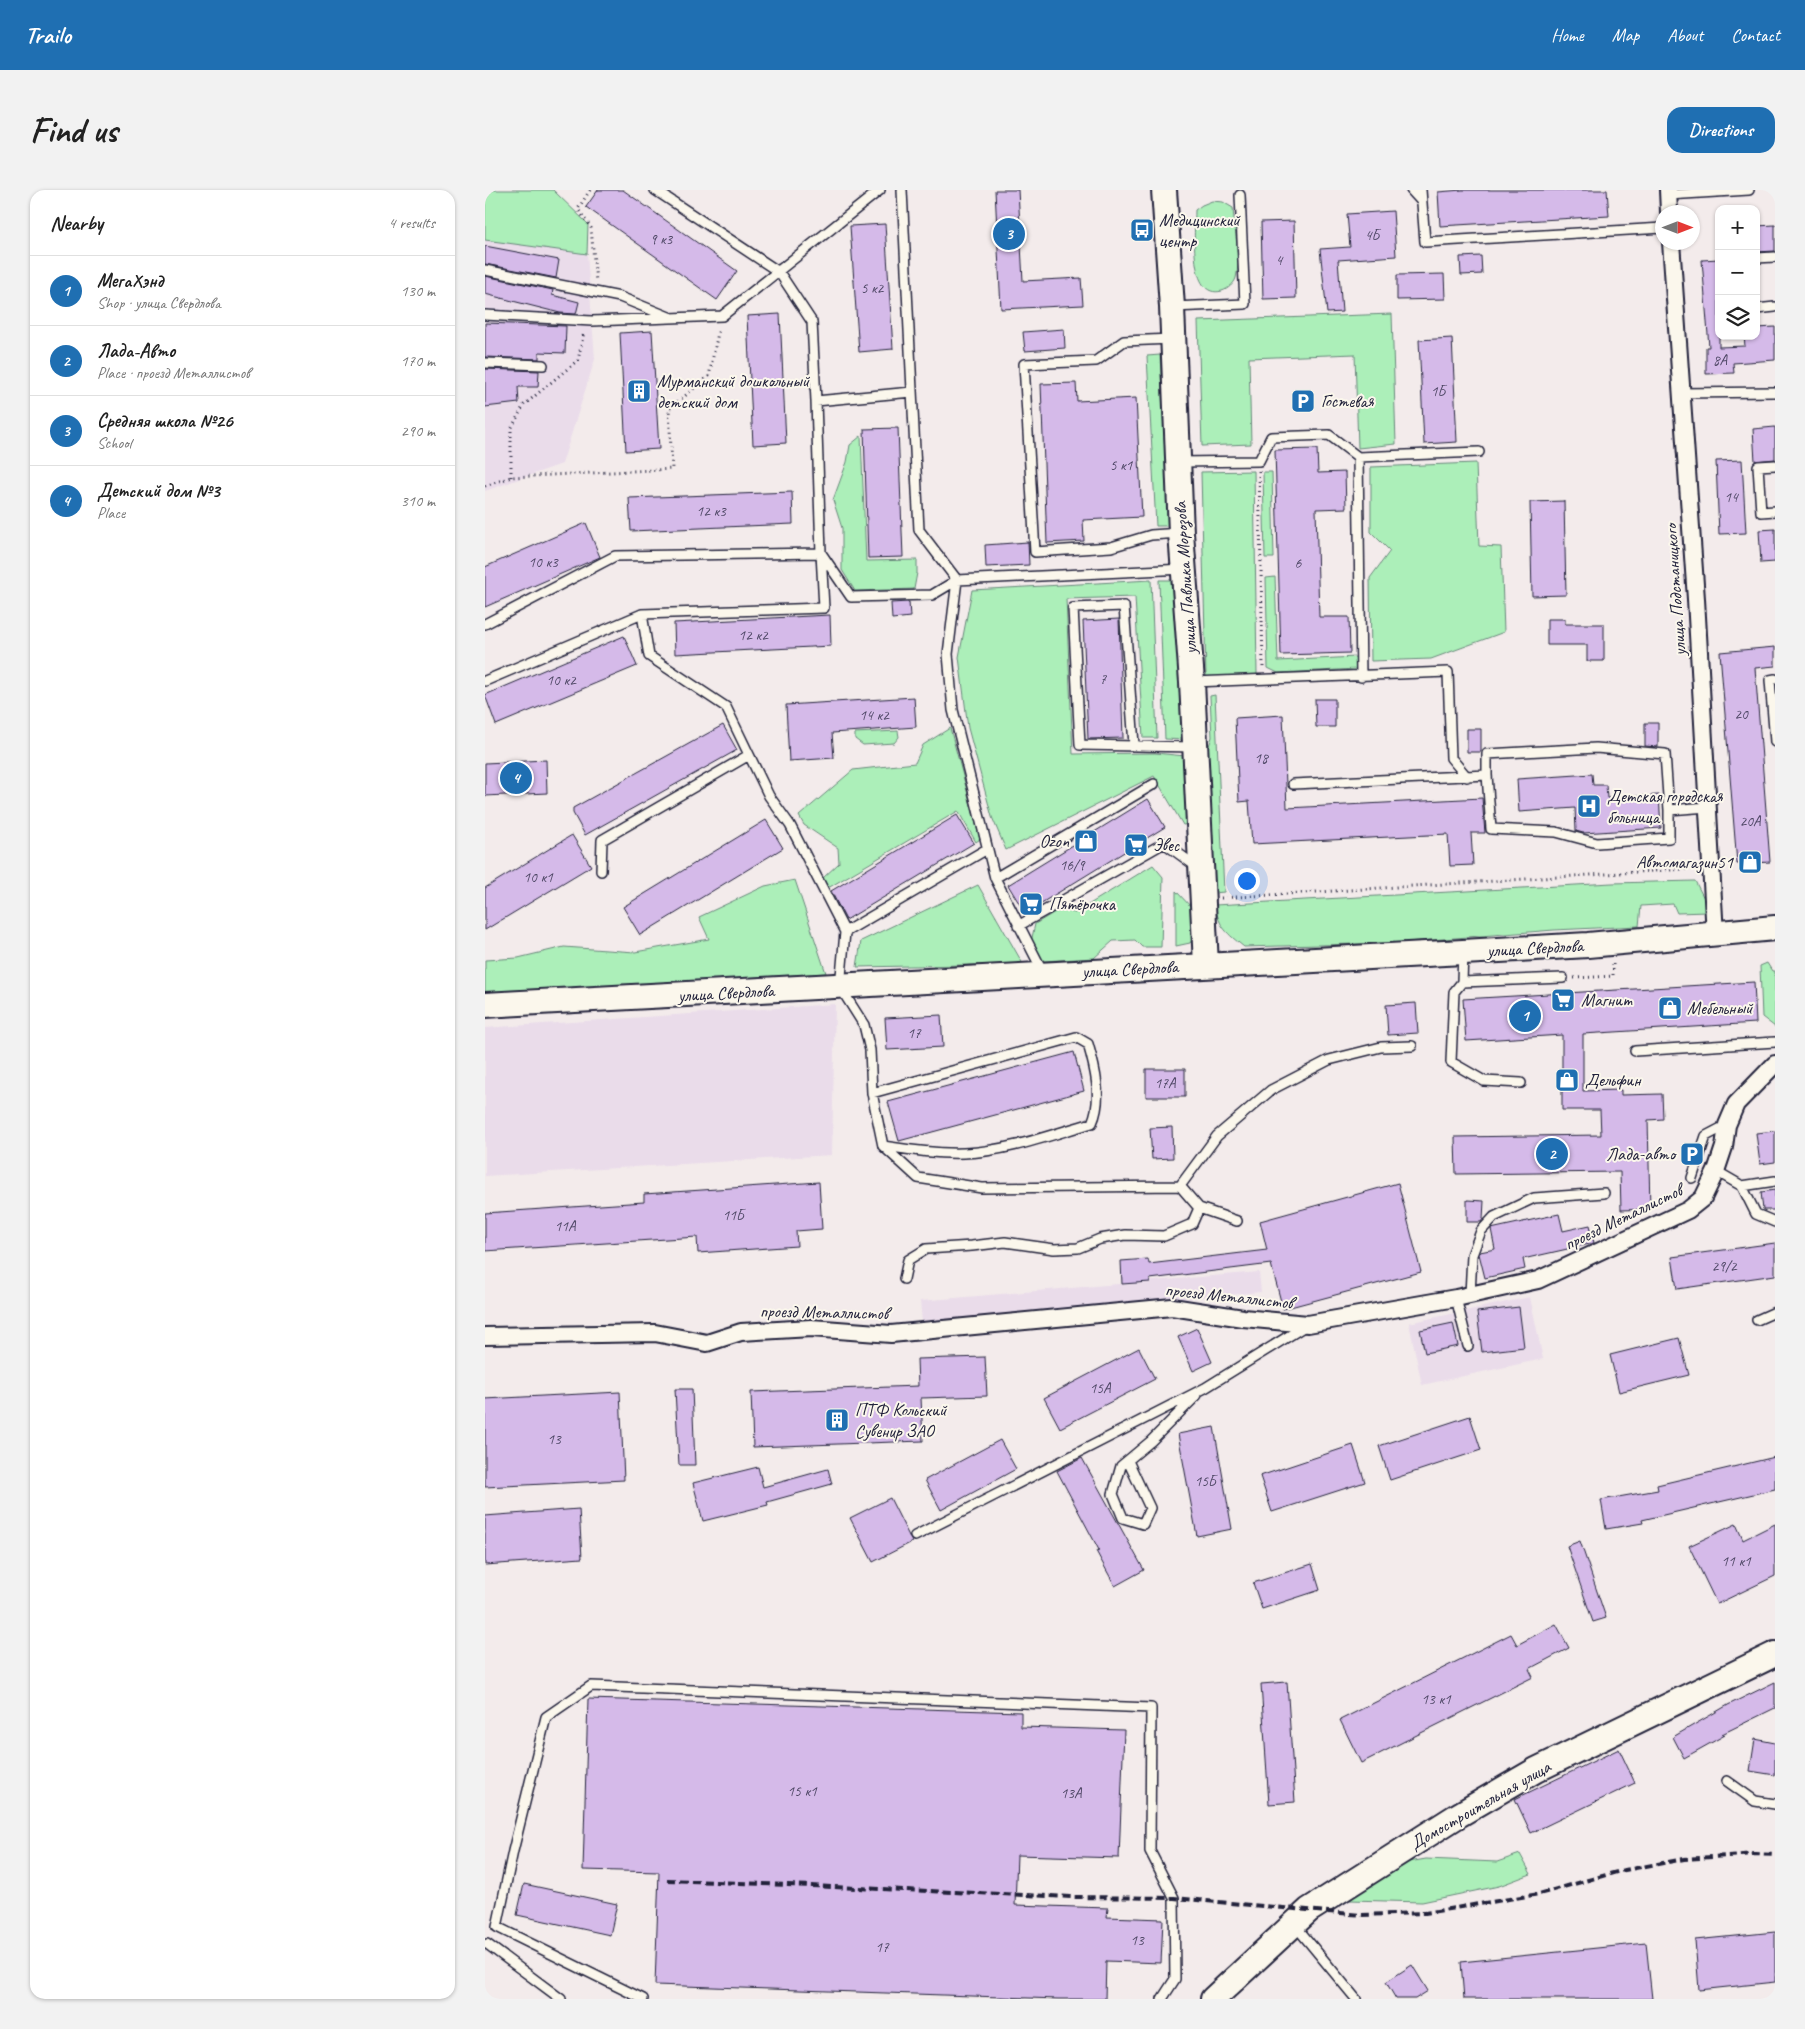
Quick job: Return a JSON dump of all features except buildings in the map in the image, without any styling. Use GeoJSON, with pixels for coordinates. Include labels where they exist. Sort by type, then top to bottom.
{"type":"FeatureCollection","features":[{"type":"Feature","properties":{"kind":"street","name":"улица Павлика Морозова"},"geometry":{"type":"LineString","coordinates":[[1164,190],[1173,339],[1181,533],[1192,682],[1206,965]]}},
{"type":"Feature","properties":{"kind":"street"},"geometry":{"type":"LineString","coordinates":[[1668,192],[1669,205]]}},
{"type":"Feature","properties":{"kind":"street","name":"улица Подстаницкого"},"geometry":{"type":"LineString","coordinates":[[1672,250],[1696,599],[1715,935]]}},
{"type":"Feature","properties":{"kind":"street","name":"улица Свердлова"},"geometry":{"type":"LineString","coordinates":[[485,1005],[1463,952],[1715,935],[1775,928]]}},
{"type":"Feature","properties":{"kind":"street","name":"проезд Металлистов"},"geometry":{"type":"LineString","coordinates":[[485,1336],[655,1333],[707,1343],[741,1332],[811,1328],[891,1334],[1172,1307],[1243,1318],[1308,1324],[1463,1297],[1537,1280],[1688,1210],[1703,1198],[1716,1171],[1724,1147],[1727,1125],[1736,1104],[1775,1064]]}},
{"type":"Feature","properties":{"kind":"street","name":"Домостроительная улица"},"geometry":{"type":"LineString","coordinates":[[1213,1999],[1293,1924],[1317,1905],[1457,1816],[1536,1770],[1775,1654]]}},
{"type":"Feature","properties":{"kind":"lane"},"geometry":{"type":"LineString","coordinates":[[485,681],[642,614],[824,608],[812,322],[779,272],[655,190]]}},
{"type":"Feature","properties":{"kind":"lane"},"geometry":{"type":"LineString","coordinates":[[485,315],[592,321],[722,316],[880,190]]}},
{"type":"Feature","properties":{"kind":"lane"},"geometry":{"type":"LineString","coordinates":[[902,190],[919,530],[957,580],[948,654],[953,710],[995,878],[1044,974]]}},
{"type":"Feature","properties":{"kind":"lane"},"geometry":{"type":"LineString","coordinates":[[1411,190],[1421,201]]}},
{"type":"Feature","properties":{"kind":"lane"},"geometry":{"type":"LineString","coordinates":[[1421,190],[1425,242],[1655,228]]}},
{"type":"Feature","properties":{"kind":"lane"},"geometry":{"type":"LineString","coordinates":[[1668,192],[1749,190]]}},
{"type":"Feature","properties":{"kind":"lane"},"geometry":{"type":"LineString","coordinates":[[1171,306],[1245,304],[1240,195]]}},
{"type":"Feature","properties":{"kind":"lane"},"geometry":{"type":"LineString","coordinates":[[1760,258],[1775,257]]}},
{"type":"Feature","properties":{"kind":"lane"},"geometry":{"type":"LineString","coordinates":[[485,270],[620,297],[671,318]]}},
{"type":"Feature","properties":{"kind":"lane"},"geometry":{"type":"LineString","coordinates":[[1760,308],[1775,307]]}},
{"type":"Feature","properties":{"kind":"lane"},"geometry":{"type":"LineString","coordinates":[[1173,339],[1124,341],[1096,361],[1024,364],[1035,552],[1111,547],[1151,534],[1181,533]]}},
{"type":"Feature","properties":{"kind":"lane"},"geometry":{"type":"LineString","coordinates":[[485,363],[543,365]]}},
{"type":"Feature","properties":{"kind":"lane"},"geometry":{"type":"LineString","coordinates":[[816,401],[912,392]]}},
{"type":"Feature","properties":{"kind":"lane"},"geometry":{"type":"LineString","coordinates":[[1682,393],[1775,392]]}},
{"type":"Feature","properties":{"kind":"lane"},"geometry":{"type":"LineString","coordinates":[[1179,462],[1259,461],[1271,437],[1329,435],[1358,456],[1479,452]]}},
{"type":"Feature","properties":{"kind":"lane"},"geometry":{"type":"LineString","coordinates":[[1358,456],[1361,676]]}},
{"type":"Feature","properties":{"kind":"lane"},"geometry":{"type":"LineString","coordinates":[[1775,465],[1758,466],[1761,512],[1775,511]]}},
{"type":"Feature","properties":{"kind":"lane"},"geometry":{"type":"LineString","coordinates":[[821,553],[851,597],[931,595],[957,580],[1184,569]]}},
{"type":"Feature","properties":{"kind":"lane"},"geometry":{"type":"LineString","coordinates":[[485,624],[615,556],[821,553]]}},
{"type":"Feature","properties":{"kind":"lane"},"geometry":{"type":"LineString","coordinates":[[1134,745],[1125,606],[1073,608],[1080,745],[1195,748]]}},
{"type":"Feature","properties":{"kind":"lane"},"geometry":{"type":"LineString","coordinates":[[642,614],[649,656],[726,707],[769,796],[790,825],[845,932],[840,987],[864,1025],[870,1050],[872,1093],[883,1146],[918,1178],[982,1188],[1180,1186],[1199,1208],[1237,1221]]}},
{"type":"Feature","properties":{"kind":"lane"},"geometry":{"type":"LineString","coordinates":[[1192,682],[1449,672],[1451,758],[1467,777]]}},
{"type":"Feature","properties":{"kind":"lane"},"geometry":{"type":"LineString","coordinates":[[1775,679],[1770,680],[1775,742]]}},
{"type":"Feature","properties":{"kind":"lane"},"geometry":{"type":"LineString","coordinates":[[1596,748],[1665,754],[1669,810],[1669,838],[1597,843],[1556,832],[1491,829],[1487,754],[1596,748]]}},
{"type":"Feature","properties":{"kind":"lane"},"geometry":{"type":"LineString","coordinates":[[601,871],[602,840],[749,755]]}},
{"type":"Feature","properties":{"kind":"lane"},"geometry":{"type":"LineString","coordinates":[[1293,784],[1487,775]]}},
{"type":"Feature","properties":{"kind":"lane"},"geometry":{"type":"LineString","coordinates":[[995,878],[1154,784]]}},
{"type":"Feature","properties":{"kind":"lane"},"geometry":{"type":"LineString","coordinates":[[1669,810],[1708,808]]}},
{"type":"Feature","properties":{"kind":"lane"},"geometry":{"type":"LineString","coordinates":[[1018,926],[1164,843],[1202,870]]}},
{"type":"Feature","properties":{"kind":"lane"},"geometry":{"type":"LineString","coordinates":[[845,932],[987,849]]}},
{"type":"Feature","properties":{"kind":"lane"},"geometry":{"type":"LineString","coordinates":[[1463,952],[1462,982],[1453,992],[1451,1062],[1484,1081],[1521,1083]]}},
{"type":"Feature","properties":{"kind":"lane"},"geometry":{"type":"LineString","coordinates":[[1462,982],[1563,978]]}},
{"type":"Feature","properties":{"kind":"lane"},"geometry":{"type":"LineString","coordinates":[[872,1093],[1076,1037],[1088,1044],[1095,1066],[1097,1096],[1096,1113],[1092,1123],[1015,1146],[965,1153],[932,1153],[883,1146]]}},
{"type":"Feature","properties":{"kind":"lane"},"geometry":{"type":"LineString","coordinates":[[1635,1052],[1775,1042]]}},
{"type":"Feature","properties":{"kind":"lane"},"geometry":{"type":"LineString","coordinates":[[1180,1186],[1217,1136],[1271,1090],[1329,1060],[1381,1046],[1412,1046]]}},
{"type":"Feature","properties":{"kind":"lane"},"geometry":{"type":"LineString","coordinates":[[1693,1178],[1706,1136],[1727,1125]]}},
{"type":"Feature","properties":{"kind":"lane"},"geometry":{"type":"LineString","coordinates":[[1716,1171],[1742,1186],[1756,1214],[1775,1222]]}},
{"type":"Feature","properties":{"kind":"lane"},"geometry":{"type":"LineString","coordinates":[[1742,1186],[1775,1181]]}},
{"type":"Feature","properties":{"kind":"lane"},"geometry":{"type":"LineString","coordinates":[[1468,1346],[1463,1297],[1472,1256],[1481,1231],[1495,1217],[1534,1198],[1604,1193]]}},
{"type":"Feature","properties":{"kind":"lane"},"geometry":{"type":"LineString","coordinates":[[904,1279],[908,1260],[926,1248],[1005,1242],[1054,1248],[1078,1248],[1100,1240],[1125,1235],[1164,1236],[1192,1224],[1199,1208]]}},
{"type":"Feature","properties":{"kind":"lane"},"geometry":{"type":"LineString","coordinates":[[1757,1320],[1775,1312]]}},
{"type":"Feature","properties":{"kind":"lane"},"geometry":{"type":"LineString","coordinates":[[915,1536],[1205,1388],[1308,1324]]}},
{"type":"Feature","properties":{"kind":"lane"},"geometry":{"type":"LineString","coordinates":[[1128,1461],[1150,1508],[1143,1524],[1123,1518],[1113,1494],[1121,1466],[1151,1441],[1205,1388]]}},
{"type":"Feature","properties":{"kind":"lane"},"geometry":{"type":"LineString","coordinates":[[643,1999],[497,1927],[513,1851],[546,1717],[591,1686],[1151,1708],[1150,1851],[1174,1898],[1175,1979],[1163,1999]]}},
{"type":"Feature","properties":{"kind":"lane"},"geometry":{"type":"LineString","coordinates":[[1727,1781],[1755,1801],[1775,1804]]}},
{"type":"Feature","properties":{"kind":"lane"},"geometry":{"type":"LineString","coordinates":[[1293,1924],[1356,1999]]}},
{"type":"Feature","properties":{"kind":"lane"},"geometry":{"type":"LineString","coordinates":[[487,1944],[561,1999]]}},
{"type":"Feature","properties":{"kind":"path"},"geometry":{"type":"LineString","coordinates":[[590,190],[578,209],[591,228],[596,291]]}},
{"type":"Feature","properties":{"kind":"path"},"geometry":{"type":"LineString","coordinates":[[485,486],[511,477],[672,469],[669,409],[709,376],[722,316]]}},
{"type":"Feature","properties":{"kind":"path"},"geometry":{"type":"LineString","coordinates":[[511,477],[511,430],[523,405],[578,360],[584,330],[592,321]]}},
{"type":"Feature","properties":{"kind":"path"},"geometry":{"type":"LineString","coordinates":[[1259,461],[1263,676]]}},
{"type":"Feature","properties":{"kind":"path"},"geometry":{"type":"LineString","coordinates":[[1203,899],[1686,869]]}},
{"type":"Feature","properties":{"kind":"path"},"geometry":{"type":"LineString","coordinates":[[1563,978],[1613,976],[1613,963]]}},
{"type":"Feature","properties":{"kind":"shaded area"},"geometry":{"type":"Polygon","coordinates":[[[485,240],[587,254],[595,359],[562,464],[485,491],[485,240]]]}},
{"type":"Feature","properties":{"kind":"shaded area"},"geometry":{"type":"Polygon","coordinates":[[[835,1004],[832,1155],[485,1176],[485,1028],[835,1004]]]}},
{"type":"Feature","properties":{"kind":"shaded area"},"geometry":{"type":"Polygon","coordinates":[[[1259,1272],[1261,1292],[922,1322],[920,1301],[1259,1272]]]}},
{"type":"Feature","properties":{"kind":"shaded area"},"geometry":{"type":"Polygon","coordinates":[[[1530,1297],[1543,1359],[1422,1385],[1409,1323],[1530,1297]]]}},
{"type":"Feature","properties":{"kind":"green space"},"geometry":{"type":"Polygon","coordinates":[[[485,190],[553,190],[588,224],[587,254],[485,240],[485,190]]]}},
{"type":"Feature","properties":{"kind":"green space"},"geometry":{"type":"Polygon","coordinates":[[[1212,201],[1223,202],[1233,208],[1238,253],[1236,278],[1229,288],[1222,291],[1211,291],[1203,285],[1196,261],[1195,210],[1212,201]]]}},
{"type":"Feature","properties":{"kind":"green space"},"geometry":{"type":"Polygon","coordinates":[[[1392,314],[1396,444],[1358,448],[1355,354],[1249,358],[1251,444],[1202,446],[1198,321],[1392,314]]]}},
{"type":"Feature","properties":{"kind":"green space"},"geometry":{"type":"Polygon","coordinates":[[[1160,355],[1169,526],[1156,526],[1147,356],[1160,355]]]}},
{"type":"Feature","properties":{"kind":"green space"},"geometry":{"type":"Polygon","coordinates":[[[861,436],[866,561],[917,560],[914,589],[855,591],[842,570],[842,528],[833,500],[847,462],[850,445],[861,436]]]}},
{"type":"Feature","properties":{"kind":"green space"},"geometry":{"type":"Polygon","coordinates":[[[1476,463],[1479,546],[1501,547],[1504,632],[1431,659],[1371,661],[1370,578],[1390,551],[1371,532],[1371,467],[1476,463]]]}},
{"type":"Feature","properties":{"kind":"green space"},"geometry":{"type":"Polygon","coordinates":[[[1254,471],[1257,675],[1206,677],[1201,472],[1254,471]]]}},
{"type":"Feature","properties":{"kind":"green space"},"geometry":{"type":"Polygon","coordinates":[[[1263,472],[1272,472],[1274,558],[1265,558],[1263,472]]]}},
{"type":"Feature","properties":{"kind":"green space"},"geometry":{"type":"Polygon","coordinates":[[[1275,577],[1278,661],[1356,657],[1357,669],[1278,673],[1268,668],[1266,578],[1275,577]]]}},
{"type":"Feature","properties":{"kind":"green space"},"geometry":{"type":"Polygon","coordinates":[[[1151,580],[1157,738],[1143,738],[1135,597],[1066,599],[1073,754],[1155,753],[1185,756],[1189,824],[1183,825],[1154,776],[1006,850],[992,817],[968,728],[959,657],[972,590],[1151,580]]]}},
{"type":"Feature","properties":{"kind":"green space"},"geometry":{"type":"Polygon","coordinates":[[[1159,580],[1174,580],[1185,740],[1165,739],[1159,580]]]}},
{"type":"Feature","properties":{"kind":"green space"},"geometry":{"type":"Polygon","coordinates":[[[1215,695],[1224,892],[1214,893],[1206,755],[1212,737],[1210,696],[1215,695]]]}},
{"type":"Feature","properties":{"kind":"green space"},"geometry":{"type":"Polygon","coordinates":[[[950,728],[980,839],[976,842],[958,811],[828,888],[823,878],[839,863],[838,848],[804,825],[799,816],[853,770],[915,763],[923,745],[950,728]]]}},
{"type":"Feature","properties":{"kind":"green space"},"geometry":{"type":"Polygon","coordinates":[[[898,731],[899,737],[894,743],[863,745],[855,739],[855,733],[898,731]]]}},
{"type":"Feature","properties":{"kind":"green space"},"geometry":{"type":"Polygon","coordinates":[[[1153,865],[1163,877],[1161,947],[1142,947],[1135,940],[1113,941],[1094,958],[1043,961],[1031,942],[1035,924],[1060,909],[1075,913],[1153,865]]]}},
{"type":"Feature","properties":{"kind":"green space"},"geometry":{"type":"Polygon","coordinates":[[[795,880],[826,973],[485,994],[485,960],[518,958],[564,947],[635,952],[709,939],[699,917],[765,886],[795,880]]]}},
{"type":"Feature","properties":{"kind":"green space"},"geometry":{"type":"Polygon","coordinates":[[[1695,881],[1708,906],[1707,912],[1677,913],[1673,904],[1641,906],[1639,926],[1554,930],[1394,943],[1244,947],[1221,925],[1215,905],[1612,883],[1695,881]]]}},
{"type":"Feature","properties":{"kind":"green space"},"geometry":{"type":"Polygon","coordinates":[[[978,885],[1023,964],[857,967],[861,941],[978,885]]]}},
{"type":"Feature","properties":{"kind":"green space"},"geometry":{"type":"Polygon","coordinates":[[[1176,891],[1193,909],[1193,938],[1190,943],[1176,946],[1176,891]]]}},
{"type":"Feature","properties":{"kind":"green space"},"geometry":{"type":"Polygon","coordinates":[[[1767,963],[1772,971],[1775,971],[1775,1027],[1762,1017],[1760,966],[1767,963]]]}},
{"type":"Feature","properties":{"kind":"green space"},"geometry":{"type":"Polygon","coordinates":[[[1520,1854],[1531,1874],[1499,1886],[1422,1902],[1350,1900],[1397,1864],[1426,1859],[1497,1862],[1520,1854]]]}},
{"type":"Feature","properties":{"kind":"railway"},"geometry":{"type":"LineString","coordinates":[[667,1880],[1072,1897],[1174,1898],[1362,1915],[1425,1913],[1539,1894],[1620,1871],[1684,1859],[1756,1854],[1775,1855]]}},
{"type":"Feature","properties":{"kind":"place","name":"Медицинский центр"},"geometry":{"type":"Point","coordinates":[1142,230]}},
{"type":"Feature","properties":{"kind":"place","name":"Средняя школа №26"},"geometry":{"type":"Point","coordinates":[1009,234]}},
{"type":"Feature","properties":{"kind":"place","name":"Мурманский дошкольный детский дом"},"geometry":{"type":"Point","coordinates":[639,391]}},
{"type":"Feature","properties":{"kind":"place","name":"Гостевая"},"geometry":{"type":"Point","coordinates":[1303,401]}},
{"type":"Feature","properties":{"kind":"place","name":"Детский дом №3"},"geometry":{"type":"Point","coordinates":[516,778]}},
{"type":"Feature","properties":{"kind":"place","name":"Детская городская больница"},"geometry":{"type":"Point","coordinates":[1589,806]}},
{"type":"Feature","properties":{"kind":"place","name":"Ozon"},"geometry":{"type":"Point","coordinates":[1086,841]}},
{"type":"Feature","properties":{"kind":"place","name":"Эвес"},"geometry":{"type":"Point","coordinates":[1136,845]}},
{"type":"Feature","properties":{"kind":"place","name":"Автомагазин51"},"geometry":{"type":"Point","coordinates":[1750,862]}},
{"type":"Feature","properties":{"kind":"place","name":"Пятёрочка"},"geometry":{"type":"Point","coordinates":[1031,904]}},
{"type":"Feature","properties":{"kind":"place","name":"Магнит"},"geometry":{"type":"Point","coordinates":[1563,1000]}},
{"type":"Feature","properties":{"kind":"place","name":"Мебельный"},"geometry":{"type":"Point","coordinates":[1670,1008]}},
{"type":"Feature","properties":{"kind":"place","name":"МегаХэнд"},"geometry":{"type":"Point","coordinates":[1525,1016]}},
{"type":"Feature","properties":{"kind":"place","name":"Дельфин"},"geometry":{"type":"Point","coordinates":[1567,1080]}},
{"type":"Feature","properties":{"kind":"place","name":"Лада-Авто"},"geometry":{"type":"Point","coordinates":[1552,1154]}},
{"type":"Feature","properties":{"kind":"place","name":"Лада-авто"},"geometry":{"type":"Point","coordinates":[1692,1154]}},
{"type":"Feature","properties":{"kind":"place","name":"ПТФ Кольский Сувенир ЗАО"},"geometry":{"type":"Point","coordinates":[837,1420]}}]}
